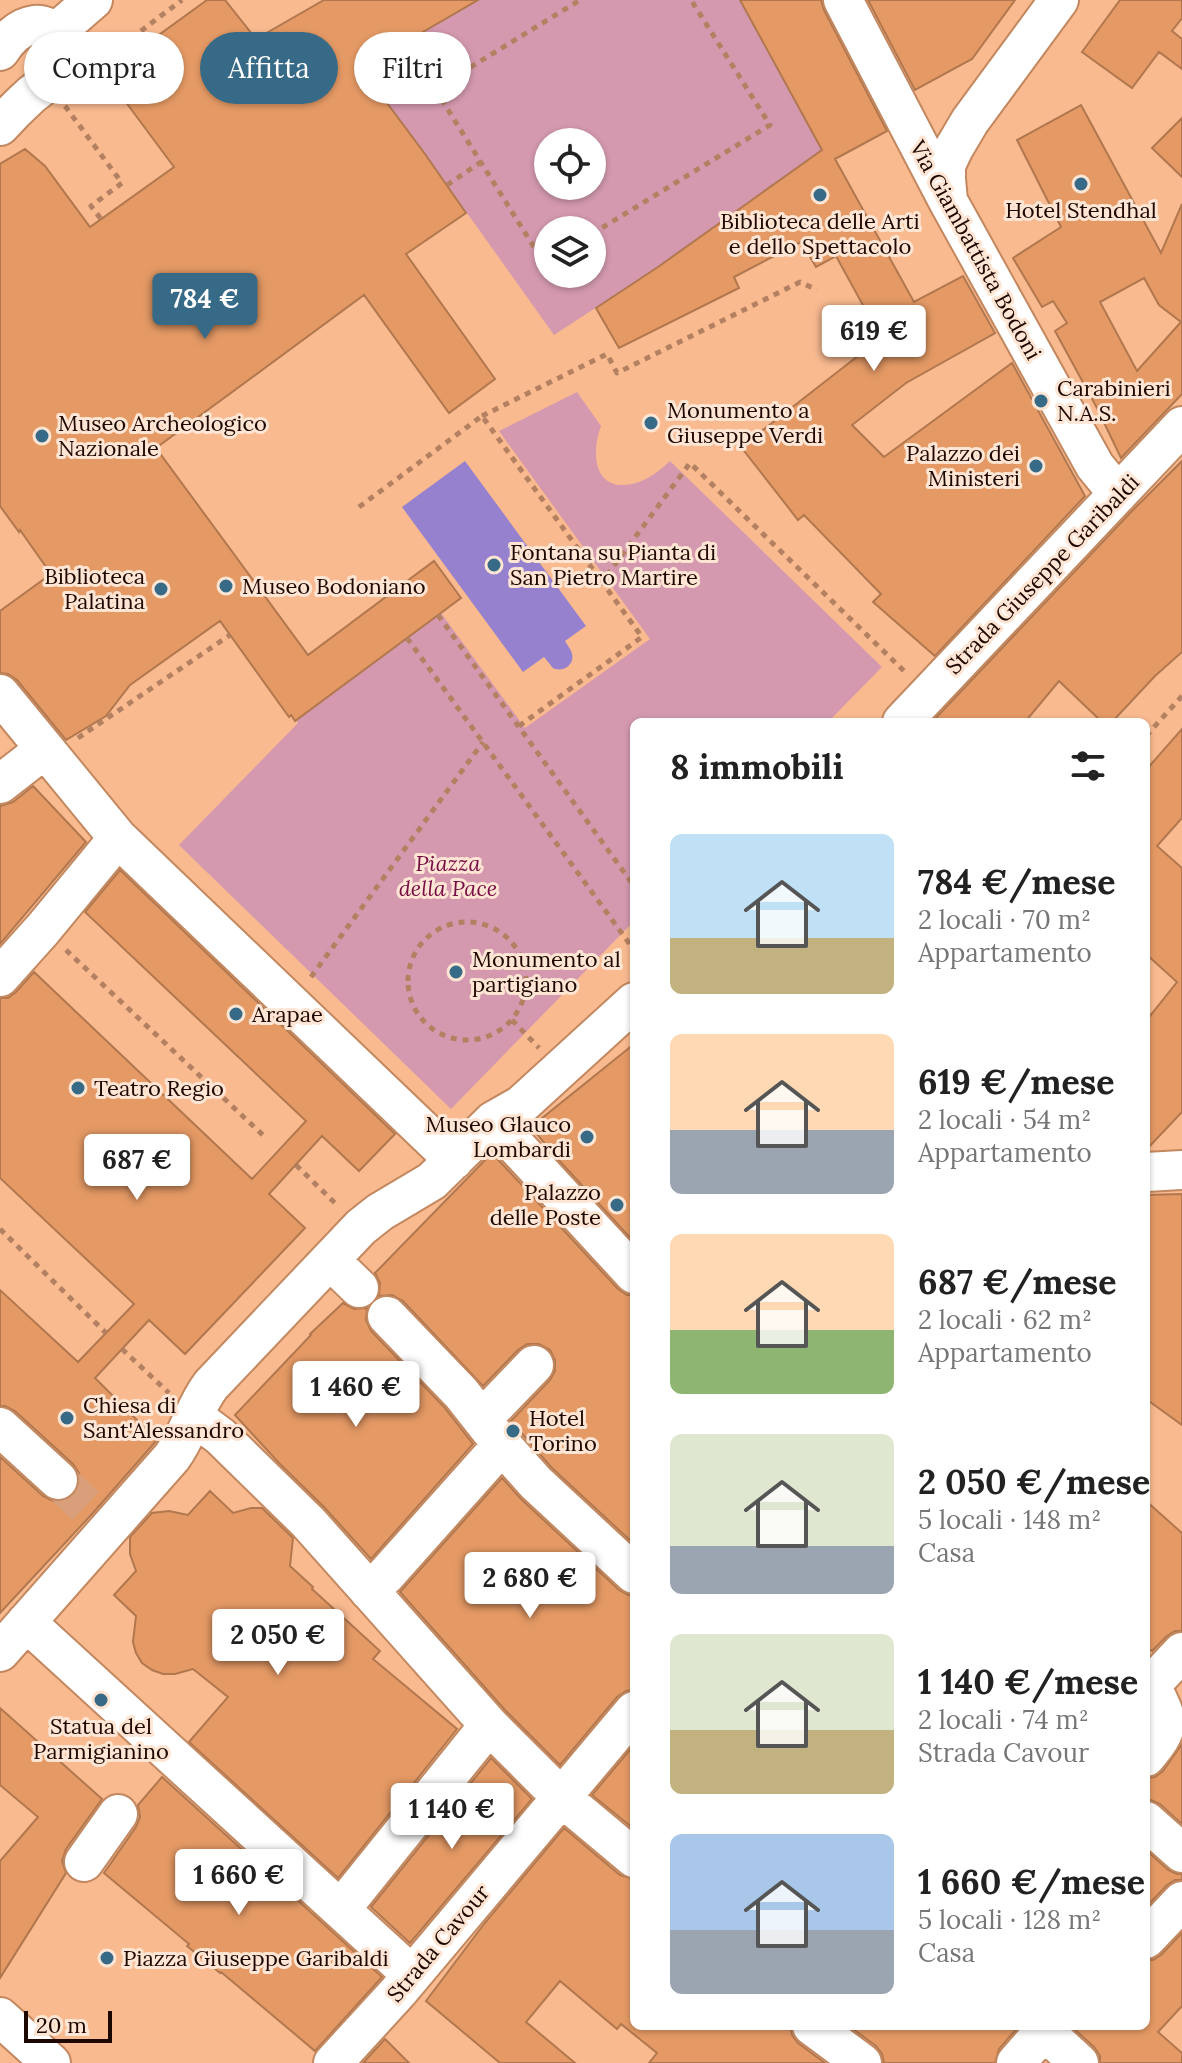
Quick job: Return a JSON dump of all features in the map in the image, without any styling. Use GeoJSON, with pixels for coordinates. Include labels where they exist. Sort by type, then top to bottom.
{"type":"FeatureCollection","features":[{"type":"Feature","properties":{"kind":"street"},"geometry":{"type":"LineString","coordinates":[[56,32],[93,0]]}},
{"type":"Feature","properties":{"kind":"street","name":"Via Giambattista Bodoni"},"geometry":{"type":"LineString","coordinates":[[843,0],[948,201],[1095,466],[1118,494]]}},
{"type":"Feature","properties":{"kind":"street"},"geometry":{"type":"LineString","coordinates":[[948,201],[946,165],[954,148],[970,121],[1059,0]]}},
{"type":"Feature","properties":{"kind":"street"},"geometry":{"type":"LineString","coordinates":[[4,33],[34,25],[54,32]]}},
{"type":"Feature","properties":{"kind":"street"},"geometry":{"type":"LineString","coordinates":[[0,126],[24,95]]}},
{"type":"Feature","properties":{"kind":"street","name":"Strada Giuseppe Garibaldi"},"geometry":{"type":"LineString","coordinates":[[906,718],[1182,426]]}},
{"type":"Feature","properties":{"kind":"street"},"geometry":{"type":"LineString","coordinates":[[0,694],[118,838],[454,1160]]}},
{"type":"Feature","properties":{"kind":"street"},"geometry":{"type":"LineString","coordinates":[[0,784],[45,749]]}},
{"type":"Feature","properties":{"kind":"street"},"geometry":{"type":"LineString","coordinates":[[0,977],[118,838]]}},
{"type":"Feature","properties":{"kind":"street"},"geometry":{"type":"LineString","coordinates":[[412,1975],[176,1759],[10,1634],[102,1522],[178,1449],[202,1397],[211,1385],[361,1227],[380,1212],[422,1188],[493,1121],[521,1105],[630,1006]]}},
{"type":"Feature","properties":{"kind":"street"},"geometry":{"type":"LineString","coordinates":[[493,1121],[630,1270]]}},
{"type":"Feature","properties":{"kind":"street"},"geometry":{"type":"LineString","coordinates":[[1150,1172],[1182,1170]]}},
{"type":"Feature","properties":{"kind":"street"},"geometry":{"type":"LineString","coordinates":[[330,1260],[359,1288]]}},
{"type":"Feature","properties":{"kind":"street"},"geometry":{"type":"LineString","coordinates":[[387,1316],[461,1393],[552,1498],[630,1570]]}},
{"type":"Feature","properties":{"kind":"street"},"geometry":{"type":"LineString","coordinates":[[369,1591],[385,1576],[492,1432],[534,1365]]}},
{"type":"Feature","properties":{"kind":"street"},"geometry":{"type":"LineString","coordinates":[[193,1416],[220,1436],[308,1522],[489,1725],[561,1797],[630,1855]]}},
{"type":"Feature","properties":{"kind":"street"},"geometry":{"type":"LineString","coordinates":[[0,1427],[58,1480]]}},
{"type":"Feature","properties":{"kind":"street"},"geometry":{"type":"LineString","coordinates":[[1150,1681],[1182,1653]]}},
{"type":"Feature","properties":{"kind":"street"},"geometry":{"type":"LineString","coordinates":[[1150,1687],[1164,1713],[1166,1729],[1150,1752]]}},
{"type":"Feature","properties":{"kind":"street","name":"Strada Cavour"},"geometry":{"type":"LineString","coordinates":[[333,2063],[412,1975],[630,1716]]}},
{"type":"Feature","properties":{"kind":"street"},"geometry":{"type":"LineString","coordinates":[[341,1909],[489,1725]]}},
{"type":"Feature","properties":{"kind":"street"},"geometry":{"type":"LineString","coordinates":[[84,1862],[118,1814]]}},
{"type":"Feature","properties":{"kind":"street"},"geometry":{"type":"LineString","coordinates":[[1150,1825],[1182,1853]]}},
{"type":"Feature","properties":{"kind":"street"},"geometry":{"type":"LineString","coordinates":[[1150,1935],[1182,1901]]}},
{"type":"Feature","properties":{"kind":"street"},"geometry":{"type":"LineString","coordinates":[[2,2022],[51,2063]]}},
{"type":"Feature","properties":{"kind":"street"},"geometry":{"type":"LineString","coordinates":[[819,2030],[862,2063]]}},
{"type":"Feature","properties":{"kind":"street"},"geometry":{"type":"LineString","coordinates":[[1016,2063],[1044,2030]]}},
{"type":"Feature","properties":{"kind":"street"},"geometry":{"type":"LineString","coordinates":[[1048,2030],[1079,2063]]}},
{"type":"Feature","properties":{"kind":"path"},"geometry":{"type":"LineString","coordinates":[[139,32],[182,0]]}},
{"type":"Feature","properties":{"kind":"path"},"geometry":{"type":"LineString","coordinates":[[534,247],[435,89],[580,0]]}},
{"type":"Feature","properties":{"kind":"path"},"geometry":{"type":"LineString","coordinates":[[606,225],[770,125],[691,0]]}},
{"type":"Feature","properties":{"kind":"path"},"geometry":{"type":"LineString","coordinates":[[61,104],[122,183],[91,206],[101,219]]}},
{"type":"Feature","properties":{"kind":"path"},"geometry":{"type":"LineString","coordinates":[[447,185],[481,162]]}},
{"type":"Feature","properties":{"kind":"path"},"geometry":{"type":"LineString","coordinates":[[359,507],[482,416],[607,354],[617,373],[800,282],[817,290]]}},
{"type":"Feature","properties":{"kind":"path"},"geometry":{"type":"LineString","coordinates":[[482,416],[642,637],[519,726]]}},
{"type":"Feature","properties":{"kind":"path"},"geometry":{"type":"LineString","coordinates":[[602,582],[690,463],[927,694]]}},
{"type":"Feature","properties":{"kind":"path"},"geometry":{"type":"LineString","coordinates":[[438,615],[630,880]]}},
{"type":"Feature","properties":{"kind":"path"},"geometry":{"type":"LineString","coordinates":[[45,749],[58,752],[230,635]]}},
{"type":"Feature","properties":{"kind":"path"},"geometry":{"type":"LineString","coordinates":[[407,638],[630,944]]}},
{"type":"Feature","properties":{"kind":"path"},"geometry":{"type":"LineString","coordinates":[[1150,732],[1182,696]]}},
{"type":"Feature","properties":{"kind":"path"},"geometry":{"type":"LineString","coordinates":[[291,1003],[483,742]]}},
{"type":"Feature","properties":{"kind":"path"},"geometry":{"type":"LineString","coordinates":[[472,922],[490,926],[506,936],[518,950],[526,977],[522,1004],[512,1020],[496,1033],[476,1039],[456,1039],[437,1031],[421,1018],[411,1000],[408,980],[412,960],[422,942],[436,930],[453,923],[472,922]]}},
{"type":"Feature","properties":{"kind":"path"},"geometry":{"type":"LineString","coordinates":[[43,929],[266,1138]]}},
{"type":"Feature","properties":{"kind":"path"},"geometry":{"type":"LineString","coordinates":[[296,1165],[361,1227]]}},
{"type":"Feature","properties":{"kind":"path"},"geometry":{"type":"LineString","coordinates":[[0,1229],[106,1333]]}},
{"type":"Feature","properties":{"kind":"path"},"geometry":{"type":"LineString","coordinates":[[122,1349],[193,1416]]}},
{"type":"Feature","properties":{"kind":"green space"},"geometry":{"type":"Polygon","coordinates":[[[478,0],[740,0],[822,150],[658,267],[554,335],[388,104],[471,104],[471,32],[423,32],[478,0]]]}},
{"type":"Feature","properties":{"kind":"green space","name":"Piazza della Pace"},"geometry":{"type":"Polygon","coordinates":[[[577,392],[601,426],[596,458],[602,476],[619,485],[632,484],[648,478],[670,461],[882,667],[832,718],[630,718],[630,925],[451,1109],[179,845],[298,723],[296,720],[441,613],[525,728],[650,639],[499,431],[577,392]]]}},
{"type":"Feature","properties":{"kind":"shaded area"},"geometry":{"type":"Polygon","coordinates":[[[465,461],[586,626],[565,641],[572,658],[564,668],[553,668],[544,657],[523,672],[402,507],[465,461]]]}},
{"type":"Feature","properties":{"kind":"building"},"geometry":{"type":"Polygon","coordinates":[[[207,0],[225,0],[250,32],[200,32],[200,104],[338,104],[338,32],[268,32],[324,0],[478,0],[423,32],[354,32],[354,104],[388,104],[466,213],[406,254],[495,379],[449,413],[364,295],[156,448],[308,655],[434,561],[461,598],[295,721],[220,621],[130,685],[106,716],[66,740],[17,680],[0,673],[0,611],[51,574],[0,506],[0,164],[25,149],[45,166],[90,227],[174,167],[127,104],[184,104],[184,32],[163,32],[207,0]]]}},
{"type":"Feature","properties":{"kind":"building"},"geometry":{"type":"Polygon","coordinates":[[[740,0],[821,0],[887,131],[835,159],[914,302],[963,276],[995,333],[906,383],[852,425],[884,457],[1012,363],[1085,496],[935,656],[873,602],[881,594],[804,515],[798,520],[741,447],[881,338],[836,256],[816,267],[801,242],[734,277],[739,288],[619,348],[596,308],[822,150],[740,0]]]}},
{"type":"Feature","properties":{"kind":"building"},"geometry":{"type":"Polygon","coordinates":[[[868,0],[1015,0],[972,59],[915,90],[868,0]]]}},
{"type":"Feature","properties":{"kind":"building"},"geometry":{"type":"Polygon","coordinates":[[[1120,0],[1182,0],[1182,18],[1172,31],[1182,39],[1182,69],[1159,52],[1132,88],[1082,52],[1120,0]]]}},
{"type":"Feature","properties":{"kind":"building"},"geometry":{"type":"Polygon","coordinates":[[[1081,105],[1161,253],[1182,204],[1182,394],[1121,458],[1055,331],[1067,323],[1053,301],[1042,307],[1013,258],[1061,227],[1017,140],[1081,105]],[[1144,278],[1100,302],[1137,371],[1181,322],[1159,305],[1144,278]]]}},
{"type":"Feature","properties":{"kind":"building"},"geometry":{"type":"Polygon","coordinates":[[[1182,118],[1182,177],[1152,148],[1182,118]]]}},
{"type":"Feature","properties":{"kind":"building"},"geometry":{"type":"Polygon","coordinates":[[[1182,461],[1182,652],[1116,718],[1098,718],[1059,681],[1028,718],[936,718],[1182,461]]]}},
{"type":"Feature","properties":{"kind":"building"},"geometry":{"type":"Polygon","coordinates":[[[1182,729],[1182,818],[1157,846],[1182,868],[1182,1112],[1150,1146],[1150,1016],[1177,982],[1150,958],[1150,765],[1182,729]]]}},
{"type":"Feature","properties":{"kind":"building"},"geometry":{"type":"Polygon","coordinates":[[[33,786],[86,842],[0,944],[0,806],[13,802],[33,786]]]}},
{"type":"Feature","properties":{"kind":"building"},"geometry":{"type":"Polygon","coordinates":[[[120,870],[395,1134],[359,1171],[322,1136],[269,1194],[305,1228],[185,1354],[149,1320],[95,1378],[157,1440],[0,1613],[0,1457],[43,1496],[53,1501],[65,1501],[75,1494],[80,1484],[79,1473],[73,1464],[15,1411],[0,1406],[0,1290],[78,1362],[134,1304],[0,1178],[0,998],[8,998],[16,992],[34,972],[252,1179],[306,1121],[85,912],[120,870]]]}},
{"type":"Feature","properties":{"kind":"building","name":"Museo Glauco Lombardi"},"geometry":{"type":"Polygon","coordinates":[[[630,1047],[630,1238],[556,1157],[531,1127],[630,1047]]]}},
{"type":"Feature","properties":{"kind":"building"},"geometry":{"type":"Polygon","coordinates":[[[492,1153],[618,1289],[630,1295],[630,1540],[552,1468],[511,1421],[555,1371],[555,1360],[550,1350],[539,1344],[527,1344],[483,1386],[403,1301],[392,1295],[379,1296],[380,1283],[375,1273],[492,1153]]]}},
{"type":"Feature","properties":{"kind":"building"},"geometry":{"type":"Polygon","coordinates":[[[1182,1194],[1182,1425],[1150,1402],[1150,1195],[1182,1194]]]}},
{"type":"Feature","properties":{"kind":"building"},"geometry":{"type":"Polygon","coordinates":[[[343,1303],[354,1309],[367,1308],[366,1320],[371,1331],[444,1407],[473,1444],[371,1559],[235,1415],[343,1303]]]}},
{"type":"Feature","properties":{"kind":"building"},"geometry":{"type":"Polygon","coordinates":[[[502,1478],[619,1590],[630,1595],[630,1690],[617,1697],[560,1765],[505,1710],[400,1592],[502,1478]]]}},
{"type":"Feature","properties":{"kind":"building"},"geometry":{"type":"Polygon","coordinates":[[[210,1491],[233,1513],[262,1508],[293,1538],[290,1566],[380,1651],[373,1659],[457,1729],[338,1878],[189,1742],[228,1697],[193,1669],[163,1674],[142,1663],[133,1642],[136,1616],[114,1595],[136,1571],[130,1554],[130,1537],[152,1513],[169,1511],[188,1515],[210,1491]]]}},
{"type":"Feature","properties":{"kind":"building"},"geometry":{"type":"Polygon","coordinates":[[[1150,1505],[1182,1533],[1182,1631],[1167,1636],[1152,1651],[1150,1505]]]}},
{"type":"Feature","properties":{"kind":"building"},"geometry":{"type":"Polygon","coordinates":[[[0,1708],[102,1799],[66,1849],[62,1861],[66,1873],[0,1978],[0,1861],[38,1817],[0,1785],[0,1708]]]}},
{"type":"Feature","properties":{"kind":"building"},"geometry":{"type":"Polygon","coordinates":[[[1182,1744],[1182,1824],[1160,1804],[1150,1800],[1150,1778],[1163,1771],[1182,1744]]]}},
{"type":"Feature","properties":{"kind":"building"},"geometry":{"type":"Polygon","coordinates":[[[630,1750],[630,1826],[592,1795],[630,1750]]]}},
{"type":"Feature","properties":{"kind":"building"},"geometry":{"type":"Polygon","coordinates":[[[491,1758],[532,1799],[410,1943],[371,1907],[491,1758]]]}},
{"type":"Feature","properties":{"kind":"building"},"geometry":{"type":"Polygon","coordinates":[[[162,1777],[382,1977],[315,2051],[104,1873],[136,1827],[140,1817],[138,1805],[162,1777]]]}},
{"type":"Feature","properties":{"kind":"building"},"geometry":{"type":"Polygon","coordinates":[[[564,1828],[620,1875],[630,1878],[630,2030],[791,2030],[798,2043],[825,2063],[649,2063],[657,2053],[621,2024],[617,2029],[560,1981],[526,2022],[575,2063],[500,2063],[426,2001],[484,1924],[564,1828]]]}},
{"type":"Feature","properties":{"kind":"building"},"geometry":{"type":"Polygon","coordinates":[[[1150,1854],[1168,1870],[1182,1874],[1182,1880],[1167,1885],[1150,1903],[1150,1854]]]}},
{"type":"Feature","properties":{"kind":"building"},"geometry":{"type":"Polygon","coordinates":[[[1182,1933],[1182,2006],[1158,2032],[1182,2053],[1182,2063],[1100,2063],[1100,2056],[1094,2047],[1075,2030],[1150,2030],[1150,1960],[1161,1955],[1182,1933]]]}},
{"type":"Feature","properties":{"kind":"building"},"geometry":{"type":"Polygon","coordinates":[[[854,2030],[1016,2030],[999,2049],[995,2063],[884,2063],[876,2046],[854,2030]]]}},
{"type":"Feature","properties":{"kind":"building"},"geometry":{"type":"Polygon","coordinates":[[[385,2039],[409,2063],[363,2063],[385,2039]]]}},
{"type":"Feature","properties":{"kind":"tunnel"},"geometry":{"type":"LineString","coordinates":[[58,1480],[96,1516]]}},
{"type":"Feature","properties":{"kind":"place","name":"Hotel Stendhal"},"geometry":{"type":"Point","coordinates":[1081,184]}},
{"type":"Feature","properties":{"kind":"place","name":"Biblioteca delle Arti e dello Spettacolo"},"geometry":{"type":"Point","coordinates":[820,195]}},
{"type":"Feature","properties":{"kind":"place","name":"Carabinieri N.A.S."},"geometry":{"type":"Point","coordinates":[1041,401]}},
{"type":"Feature","properties":{"kind":"place","name":"Monumento a Giuseppe Verdi"},"geometry":{"type":"Point","coordinates":[651,423]}},
{"type":"Feature","properties":{"kind":"place","name":"Museo Archeologico Nazionale"},"geometry":{"type":"Point","coordinates":[42,436]}},
{"type":"Feature","properties":{"kind":"place","name":"Palazzo dei Ministeri"},"geometry":{"type":"Point","coordinates":[1036,466]}},
{"type":"Feature","properties":{"kind":"place","name":"Fontana su Pianta di San Pietro Martire"},"geometry":{"type":"Point","coordinates":[494,565]}},
{"type":"Feature","properties":{"kind":"place","name":"Museo Bodoniano"},"geometry":{"type":"Point","coordinates":[226,586]}},
{"type":"Feature","properties":{"kind":"place","name":"Biblioteca Palatina"},"geometry":{"type":"Point","coordinates":[161,589]}},
{"type":"Feature","properties":{"kind":"place","name":"Monumento al partigiano"},"geometry":{"type":"Point","coordinates":[456,972]}},
{"type":"Feature","properties":{"kind":"place","name":"Arapae"},"geometry":{"type":"Point","coordinates":[236,1014]}},
{"type":"Feature","properties":{"kind":"place","name":"Teatro Regio"},"geometry":{"type":"Point","coordinates":[78,1088]}},
{"type":"Feature","properties":{"kind":"place","name":"Museo Glauco Lombardi"},"geometry":{"type":"Point","coordinates":[587,1137]}},
{"type":"Feature","properties":{"kind":"place","name":"Palazzo delle Poste"},"geometry":{"type":"Point","coordinates":[617,1205]}},
{"type":"Feature","properties":{"kind":"place","name":"Chiesa di Sant'Alessandro"},"geometry":{"type":"Point","coordinates":[67,1418]}},
{"type":"Feature","properties":{"kind":"place","name":"Hotel Torino"},"geometry":{"type":"Point","coordinates":[513,1431]}},
{"type":"Feature","properties":{"kind":"place","name":"Statua del Parmigianino"},"geometry":{"type":"Point","coordinates":[101,1700]}},
{"type":"Feature","properties":{"kind":"place","name":"Piazza Giuseppe Garibaldi"},"geometry":{"type":"Point","coordinates":[107,1958]}}]}
